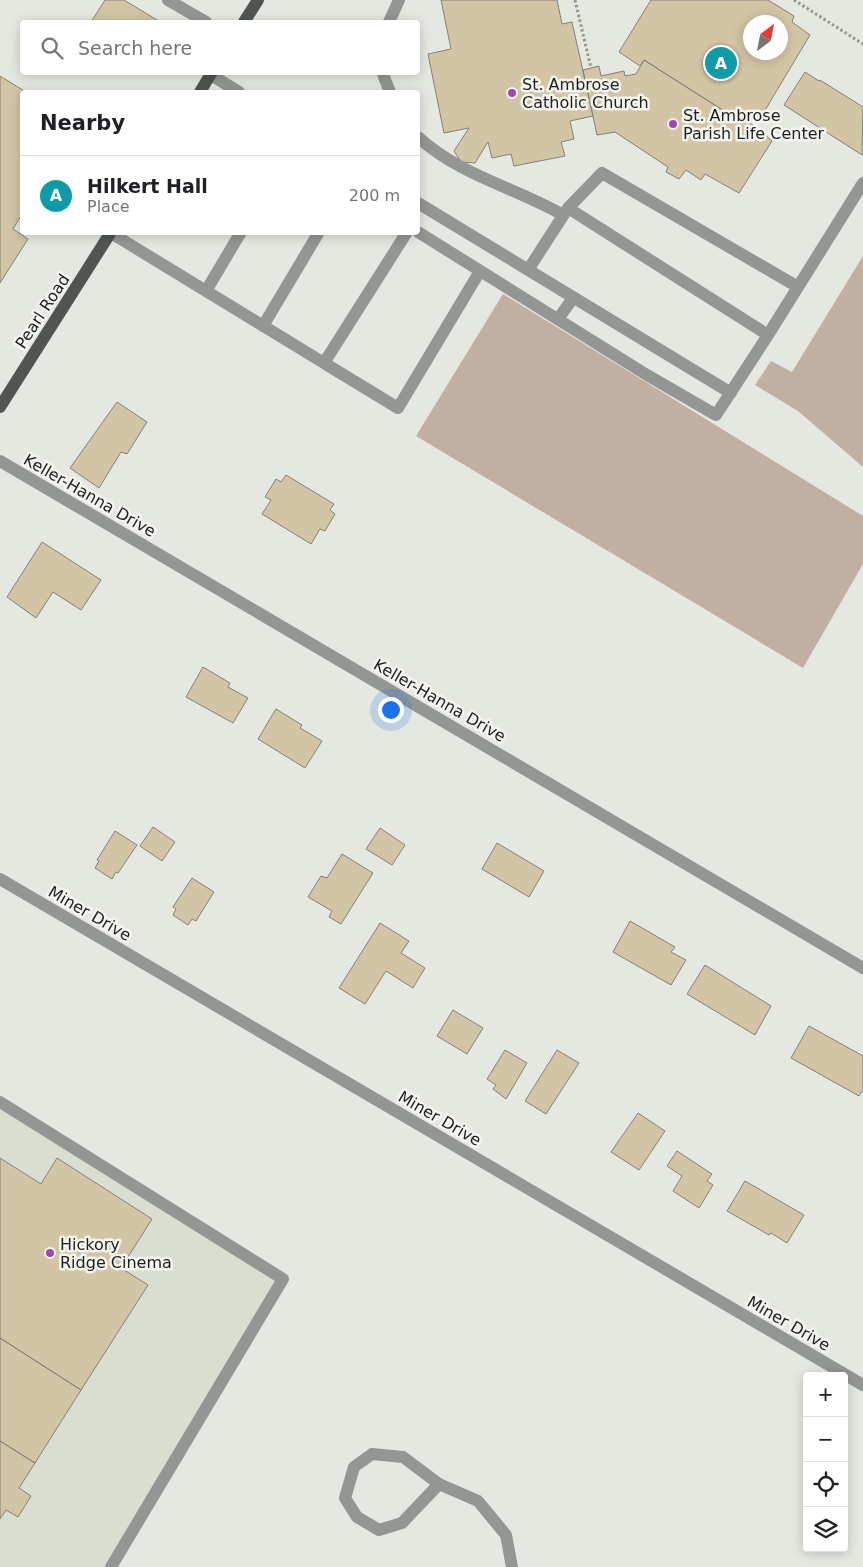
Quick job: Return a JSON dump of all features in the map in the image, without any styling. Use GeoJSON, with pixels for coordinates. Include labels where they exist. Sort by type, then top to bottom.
{"type":"FeatureCollection","features":[{"type":"Feature","properties":{"kind":"main road"},"geometry":{"type":"LineString","coordinates":[[245,20],[258,0]]}},
{"type":"Feature","properties":{"kind":"main road"},"geometry":{"type":"LineString","coordinates":[[201,90],[211,75]]}},
{"type":"Feature","properties":{"kind":"main road","name":"Pearl Road"},"geometry":{"type":"LineString","coordinates":[[0,407],[110,235]]}},
{"type":"Feature","properties":{"kind":"street"},"geometry":{"type":"LineString","coordinates":[[168,0],[203,20]]}},
{"type":"Feature","properties":{"kind":"street"},"geometry":{"type":"LineString","coordinates":[[389,20],[399,0]]}},
{"type":"Feature","properties":{"kind":"street"},"geometry":{"type":"LineString","coordinates":[[213,75],[235,90]]}},
{"type":"Feature","properties":{"kind":"street"},"geometry":{"type":"LineString","coordinates":[[384,75],[389,90]]}},
{"type":"Feature","properties":{"kind":"street"},"geometry":{"type":"LineString","coordinates":[[420,138],[453,164],[501,187],[546,206],[566,212],[768,335]]}},
{"type":"Feature","properties":{"kind":"street"},"geometry":{"type":"LineString","coordinates":[[528,270],[566,212],[602,173],[798,287]]}},
{"type":"Feature","properties":{"kind":"street"},"geometry":{"type":"LineString","coordinates":[[420,233],[716,416],[863,183]]}},
{"type":"Feature","properties":{"kind":"street"},"geometry":{"type":"LineString","coordinates":[[420,204],[731,393]]}},
{"type":"Feature","properties":{"kind":"street"},"geometry":{"type":"LineString","coordinates":[[114,235],[398,408],[480,271]]}},
{"type":"Feature","properties":{"kind":"street"},"geometry":{"type":"LineString","coordinates":[[206,291],[239,235]]}},
{"type":"Feature","properties":{"kind":"street"},"geometry":{"type":"LineString","coordinates":[[263,326],[317,235]]}},
{"type":"Feature","properties":{"kind":"street"},"geometry":{"type":"LineString","coordinates":[[324,363],[405,235]]}},
{"type":"Feature","properties":{"kind":"street"},"geometry":{"type":"LineString","coordinates":[[558,319],[573,298]]}},
{"type":"Feature","properties":{"kind":"street","name":"Keller-Hanna Drive"},"geometry":{"type":"LineString","coordinates":[[0,461],[863,968]]}},
{"type":"Feature","properties":{"kind":"street","name":"Miner Drive"},"geometry":{"type":"LineString","coordinates":[[0,879],[863,1385]]}},
{"type":"Feature","properties":{"kind":"street"},"geometry":{"type":"LineString","coordinates":[[0,1102],[283,1279],[111,1567]]}},
{"type":"Feature","properties":{"kind":"street"},"geometry":{"type":"LineString","coordinates":[[439,1484],[402,1523],[379,1530],[357,1517],[345,1498],[354,1467],[372,1454],[403,1457],[439,1484],[478,1501],[506,1535],[512,1567]]}},
{"type":"Feature","properties":{"kind":"path"},"geometry":{"type":"LineString","coordinates":[[575,0],[591,68]]}},
{"type":"Feature","properties":{"kind":"path"},"geometry":{"type":"LineString","coordinates":[[794,0],[863,44]]}},
{"type":"Feature","properties":{"kind":"shaded area"},"geometry":{"type":"Polygon","coordinates":[[[863,256],[863,467],[798,411],[755,385],[771,361],[792,372],[863,256]]]}},
{"type":"Feature","properties":{"kind":"shaded area"},"geometry":{"type":"Polygon","coordinates":[[[503,294],[863,516],[863,564],[803,668],[416,436],[503,294]]]}},
{"type":"Feature","properties":{"kind":"shaded area"},"geometry":{"type":"Polygon","coordinates":[[[0,1107],[283,1279],[112,1567],[0,1567],[0,1107]]]}},
{"type":"Feature","properties":{"kind":"building"},"geometry":{"type":"Polygon","coordinates":[[[105,0],[124,0],[157,20],[92,20],[105,0]]]}},
{"type":"Feature","properties":{"kind":"building","name":"St. Ambrose Catholic Church"},"geometry":{"type":"Polygon","coordinates":[[[441,0],[557,0],[562,24],[572,22],[593,116],[570,121],[574,139],[561,142],[565,156],[514,166],[511,154],[492,158],[488,142],[475,163],[461,162],[454,151],[469,128],[444,133],[428,54],[451,49],[441,0]]]}},
{"type":"Feature","properties":{"kind":"building"},"geometry":{"type":"Polygon","coordinates":[[[651,0],[768,0],[794,16],[792,22],[810,35],[758,122],[746,114],[743,119],[732,116],[644,60],[640,66],[619,52],[651,0]]]}},
{"type":"Feature","properties":{"kind":"building","name":"St. Ambrose Parish Life Center"},"geometry":{"type":"Polygon","coordinates":[[[644,60],[732,116],[743,119],[758,128],[772,141],[739,193],[705,174],[701,180],[686,170],[679,179],[666,172],[668,167],[615,132],[597,135],[583,70],[599,66],[601,76],[624,71],[625,76],[636,74],[644,60]]]}},
{"type":"Feature","properties":{"kind":"building"},"geometry":{"type":"Polygon","coordinates":[[[805,72],[863,107],[862,155],[784,105],[805,72]]]}},
{"type":"Feature","properties":{"kind":"building"},"geometry":{"type":"Polygon","coordinates":[[[0,76],[23,90],[20,90],[20,217],[13,229],[28,239],[0,283],[0,76]]]}},
{"type":"Feature","properties":{"kind":"building"},"geometry":{"type":"Polygon","coordinates":[[[117,402],[147,422],[127,454],[121,452],[99,488],[70,468],[117,402]]]}},
{"type":"Feature","properties":{"kind":"building"},"geometry":{"type":"Polygon","coordinates":[[[286,475],[334,504],[330,510],[335,514],[325,531],[320,529],[311,544],[262,514],[271,500],[265,497],[276,479],[281,482],[286,475]]]}},
{"type":"Feature","properties":{"kind":"building"},"geometry":{"type":"Polygon","coordinates":[[[42,542],[101,580],[81,610],[53,592],[36,618],[7,597],[42,542]]]}},
{"type":"Feature","properties":{"kind":"building"},"geometry":{"type":"Polygon","coordinates":[[[203,667],[230,683],[228,687],[248,698],[233,723],[186,697],[203,667]]]}},
{"type":"Feature","properties":{"kind":"building"},"geometry":{"type":"Polygon","coordinates":[[[276,709],[302,725],[300,728],[322,741],[305,768],[258,739],[276,709]]]}},
{"type":"Feature","properties":{"kind":"building"},"geometry":{"type":"Polygon","coordinates":[[[153,827],[175,842],[162,861],[140,846],[153,827]]]}},
{"type":"Feature","properties":{"kind":"building"},"geometry":{"type":"Polygon","coordinates":[[[380,828],[405,845],[392,865],[366,849],[380,828]]]}},
{"type":"Feature","properties":{"kind":"building"},"geometry":{"type":"Polygon","coordinates":[[[115,831],[137,845],[112,879],[95,868],[99,861],[97,860],[115,831]]]}},
{"type":"Feature","properties":{"kind":"building"},"geometry":{"type":"Polygon","coordinates":[[[497,843],[544,871],[529,897],[482,869],[497,843]]]}},
{"type":"Feature","properties":{"kind":"building"},"geometry":{"type":"Polygon","coordinates":[[[342,854],[373,873],[341,924],[329,917],[332,911],[308,897],[321,876],[327,878],[342,854]]]}},
{"type":"Feature","properties":{"kind":"building"},"geometry":{"type":"Polygon","coordinates":[[[192,878],[214,892],[196,921],[192,919],[188,925],[173,915],[176,909],[173,907],[192,878]]]}},
{"type":"Feature","properties":{"kind":"building"},"geometry":{"type":"Polygon","coordinates":[[[630,921],[675,947],[671,952],[686,960],[671,985],[613,952],[630,921]]]}},
{"type":"Feature","properties":{"kind":"building"},"geometry":{"type":"Polygon","coordinates":[[[380,923],[409,941],[401,953],[425,968],[413,988],[386,971],[365,1004],[339,988],[380,923]]]}},
{"type":"Feature","properties":{"kind":"building"},"geometry":{"type":"Polygon","coordinates":[[[705,965],[771,1006],[755,1035],[687,994],[705,965]]]}},
{"type":"Feature","properties":{"kind":"building"},"geometry":{"type":"Polygon","coordinates":[[[453,1010],[483,1028],[467,1054],[437,1036],[453,1010]]]}},
{"type":"Feature","properties":{"kind":"building"},"geometry":{"type":"Polygon","coordinates":[[[809,1026],[863,1056],[863,1090],[859,1096],[791,1058],[809,1026]]]}},
{"type":"Feature","properties":{"kind":"building"},"geometry":{"type":"Polygon","coordinates":[[[505,1050],[527,1063],[506,1099],[493,1089],[496,1085],[487,1079],[505,1050]]]}},
{"type":"Feature","properties":{"kind":"building"},"geometry":{"type":"Polygon","coordinates":[[[557,1050],[579,1063],[546,1114],[525,1101],[557,1050]]]}},
{"type":"Feature","properties":{"kind":"building"},"geometry":{"type":"Polygon","coordinates":[[[638,1113],[665,1131],[639,1170],[611,1152],[638,1113]]]}},
{"type":"Feature","properties":{"kind":"building"},"geometry":{"type":"Polygon","coordinates":[[[677,1151],[712,1174],[707,1181],[713,1185],[699,1208],[673,1191],[682,1176],[667,1166],[677,1151]]]}},
{"type":"Feature","properties":{"kind":"building"},"geometry":{"type":"Polygon","coordinates":[[[0,1158],[41,1184],[57,1158],[152,1219],[121,1268],[148,1285],[81,1390],[0,1338],[0,1158]]]}},
{"type":"Feature","properties":{"kind":"building"},"geometry":{"type":"Polygon","coordinates":[[[745,1181],[804,1215],[787,1243],[727,1211],[745,1181]]]}},
{"type":"Feature","properties":{"kind":"building"},"geometry":{"type":"Polygon","coordinates":[[[0,1338],[81,1390],[35,1463],[0,1441],[0,1338]]]}},
{"type":"Feature","properties":{"kind":"building"},"geometry":{"type":"Polygon","coordinates":[[[0,1441],[35,1463],[19,1488],[31,1496],[18,1517],[6,1510],[0,1519],[0,1441]]]}},
{"type":"Feature","properties":{"kind":"place","name":"Hilkert Hall"},"geometry":{"type":"Point","coordinates":[721,63]}},
{"type":"Feature","properties":{"kind":"place","name":"St. Ambrose Catholic Church"},"geometry":{"type":"Point","coordinates":[512,93]}},
{"type":"Feature","properties":{"kind":"place","name":"St. Ambrose Parish Life Center"},"geometry":{"type":"Point","coordinates":[673,124]}},
{"type":"Feature","properties":{"kind":"place","name":"Hickory Ridge Cinema"},"geometry":{"type":"Point","coordinates":[50,1253]}}]}
